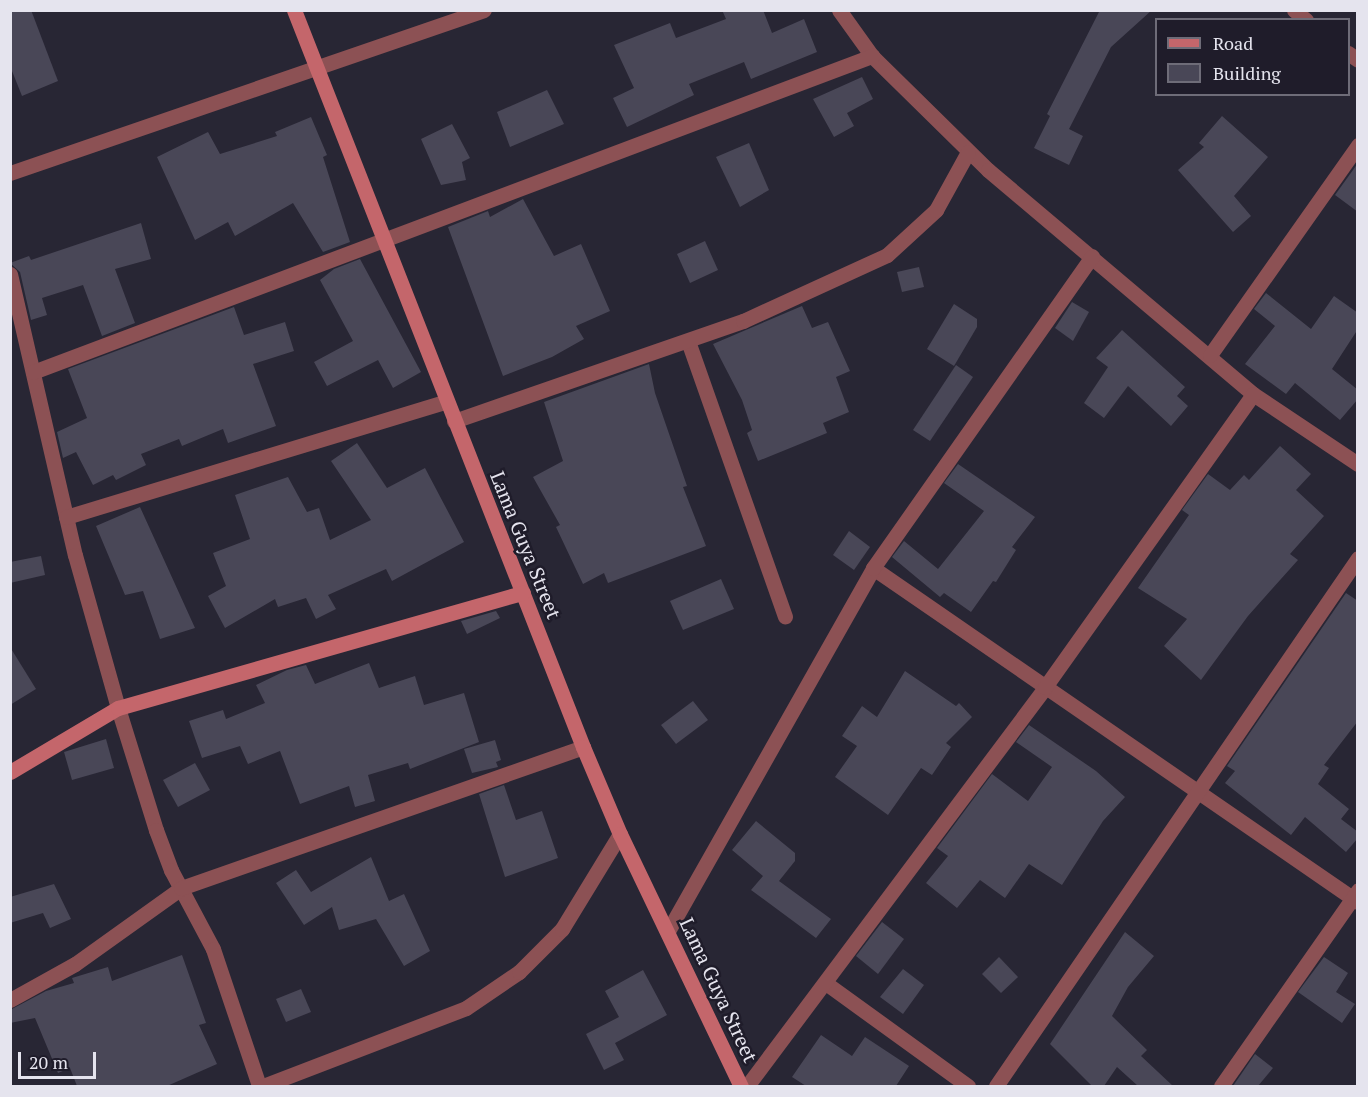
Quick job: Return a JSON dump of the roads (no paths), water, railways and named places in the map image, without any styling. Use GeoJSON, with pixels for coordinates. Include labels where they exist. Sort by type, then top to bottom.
{"type":"FeatureCollection","features":[{"type":"Feature","properties":{"kind":"street","name":"Lama Guya Street"},"geometry":{"type":"LineString","coordinates":[[294,10],[387,239],[454,421],[583,747],[620,834],[741,1086]]}},
{"type":"Feature","properties":{"kind":"street"},"geometry":{"type":"LineString","coordinates":[[10,173],[484,10]]}},
{"type":"Feature","properties":{"kind":"street"},"geometry":{"type":"LineString","coordinates":[[839,10],[872,56],[988,170],[1053,221],[1253,394],[1358,464]]}},
{"type":"Feature","properties":{"kind":"street"},"geometry":{"type":"LineString","coordinates":[[33,372],[872,56]]}},
{"type":"Feature","properties":{"kind":"street"},"geometry":{"type":"LineString","coordinates":[[1210,355],[1358,145]]}},
{"type":"Feature","properties":{"kind":"street"},"geometry":{"type":"LineString","coordinates":[[454,421],[688,341],[887,255],[936,210],[968,152]]}},
{"type":"Feature","properties":{"kind":"street"},"geometry":{"type":"LineString","coordinates":[[668,931],[873,568],[1092,256]]}},
{"type":"Feature","properties":{"kind":"street"},"geometry":{"type":"LineString","coordinates":[[10,274],[66,517],[118,708],[156,830],[181,888],[213,949],[261,1086],[466,1008],[519,972],[562,929],[620,834]]}},
{"type":"Feature","properties":{"kind":"street"},"geometry":{"type":"LineString","coordinates":[[688,341],[786,616]]}},
{"type":"Feature","properties":{"kind":"street"},"geometry":{"type":"LineString","coordinates":[[747,1086],[827,984],[1045,687],[1253,394]]}},
{"type":"Feature","properties":{"kind":"street"},"geometry":{"type":"LineString","coordinates":[[66,517],[447,400]]}},
{"type":"Feature","properties":{"kind":"street"},"geometry":{"type":"LineString","coordinates":[[996,1086],[1358,558]]}},
{"type":"Feature","properties":{"kind":"street"},"geometry":{"type":"LineString","coordinates":[[873,568],[1198,792],[1356,897],[1221,1086]]}},
{"type":"Feature","properties":{"kind":"street"},"geometry":{"type":"LineString","coordinates":[[10,772],[118,708],[523,593]]}},
{"type":"Feature","properties":{"kind":"street"},"geometry":{"type":"LineString","coordinates":[[10,1000],[75,964],[181,888],[583,747]]}},
{"type":"Feature","properties":{"kind":"street"},"geometry":{"type":"LineString","coordinates":[[827,984],[969,1086]]}}]}
